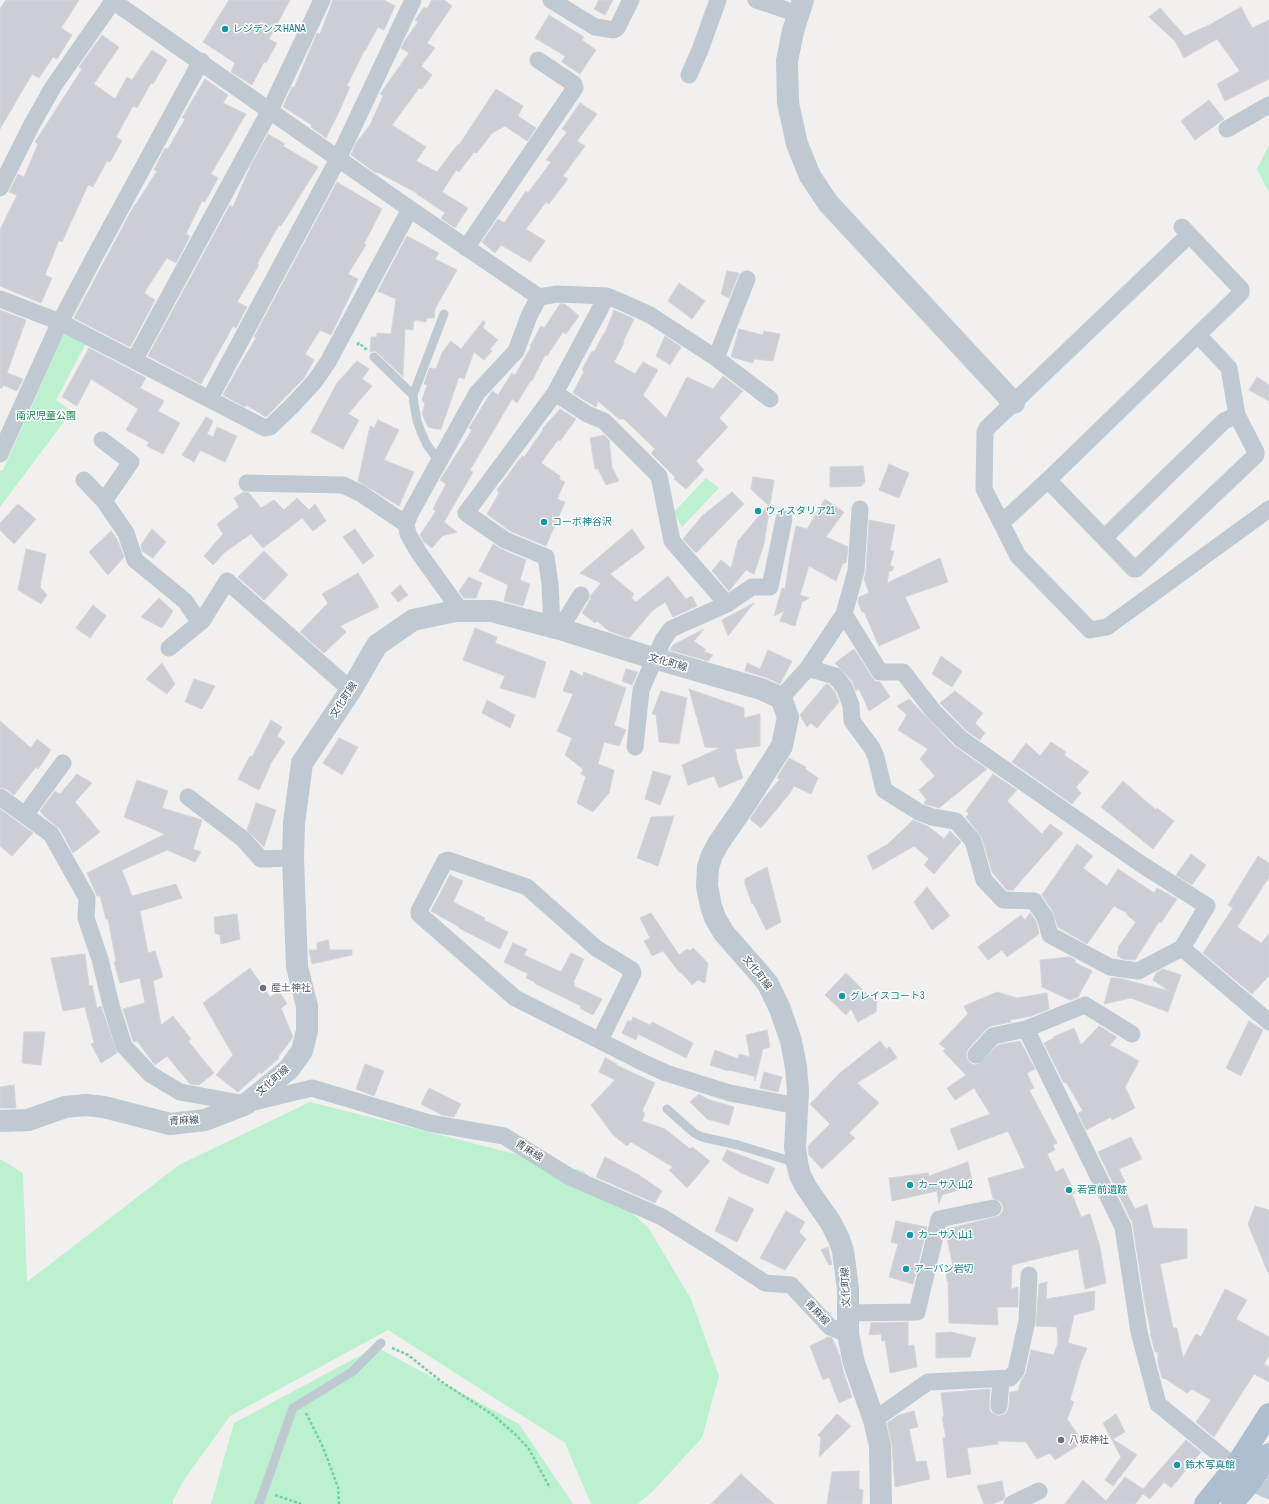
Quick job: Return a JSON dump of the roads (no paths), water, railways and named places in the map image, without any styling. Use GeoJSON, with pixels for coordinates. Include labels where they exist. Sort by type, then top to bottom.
{"type":"FeatureCollection","features":[{"type":"Feature","properties":{"kind":"main road"},"geometry":{"type":"LineString","coordinates":[[1205,1504],[1235,1467],[1269,1414]]}},
{"type":"Feature","properties":{"kind":"main road"},"geometry":{"type":"LineString","coordinates":[[1232,1504],[1261,1484],[1269,1454]]}},
{"type":"Feature","properties":{"kind":"main road"},"geometry":{"type":"LineString","coordinates":[[1235,1467],[1261,1484]]}},
{"type":"Feature","properties":{"kind":"street"},"geometry":{"type":"LineString","coordinates":[[0,188],[31,126],[53,87],[113,0],[338,159],[539,297],[558,294],[607,296],[650,315],[716,358],[770,399]]}},
{"type":"Feature","properties":{"kind":"street"},"geometry":{"type":"LineString","coordinates":[[135,359],[270,110],[322,0]]}},
{"type":"Feature","properties":{"kind":"street"},"geometry":{"type":"LineString","coordinates":[[210,398],[338,159],[413,0]]}},
{"type":"Feature","properties":{"kind":"street"},"geometry":{"type":"LineString","coordinates":[[551,0],[596,27],[614,30],[617,28],[630,0]]}},
{"type":"Feature","properties":{"kind":"street"},"geometry":{"type":"LineString","coordinates":[[689,74],[700,50],[718,0]]}},
{"type":"Feature","properties":{"kind":"street"},"geometry":{"type":"LineString","coordinates":[[756,0],[801,7],[793,31],[787,61],[788,103],[797,144],[810,176],[828,203],[1014,403]]}},
{"type":"Feature","properties":{"kind":"street"},"geometry":{"type":"LineString","coordinates":[[466,248],[575,88],[574,84],[538,60]]}},
{"type":"Feature","properties":{"kind":"street"},"geometry":{"type":"LineString","coordinates":[[0,454],[60,322],[201,61]]}},
{"type":"Feature","properties":{"kind":"street"},"geometry":{"type":"LineString","coordinates":[[1227,129],[1269,106]]}},
{"type":"Feature","properties":{"kind":"street"},"geometry":{"type":"LineString","coordinates":[[0,298],[60,322],[135,359],[265,428],[270,427],[315,381],[328,362],[410,209]]}},
{"type":"Feature","properties":{"kind":"street"},"geometry":{"type":"LineString","coordinates":[[1001,522],[1048,480],[1241,293],[1241,289],[1185,231],[985,432],[984,489],[1018,556],[1090,630],[1107,627],[1269,509]]}},
{"type":"Feature","properties":{"kind":"street"},"geometry":{"type":"LineString","coordinates":[[716,358],[747,279]]}},
{"type":"Feature","properties":{"kind":"street"},"geometry":{"type":"LineString","coordinates":[[556,628],[546,557],[504,540],[466,513],[555,394],[607,296]]}},
{"type":"Feature","properties":{"kind":"street"},"geometry":{"type":"LineString","coordinates":[[460,610],[419,553],[408,534],[406,524],[410,514],[477,393],[516,352],[529,316],[539,297]]}},
{"type":"Feature","properties":{"kind":"street"},"geometry":{"type":"LineString","coordinates":[[1048,480],[1134,569],[1136,569],[1256,455],[1256,452],[1237,415],[1229,368],[1198,335]]}},
{"type":"Feature","properties":{"kind":"street"},"geometry":{"type":"LineString","coordinates":[[555,394],[587,414],[604,421],[659,476],[672,541],[727,604]]}},
{"type":"Feature","properties":{"kind":"street"},"geometry":{"type":"LineString","coordinates":[[1104,538],[1224,421],[1237,415]]}},
{"type":"Feature","properties":{"kind":"street"},"geometry":{"type":"LineString","coordinates":[[102,440],[131,462],[104,501]]}},
{"type":"Feature","properties":{"kind":"street"},"geometry":{"type":"LineString","coordinates":[[84,480],[104,501],[126,533],[135,560],[185,601],[196,617],[202,621]]}},
{"type":"Feature","properties":{"kind":"street"},"geometry":{"type":"LineString","coordinates":[[247,483],[343,485],[360,493],[406,524]]}},
{"type":"Feature","properties":{"kind":"street"},"geometry":{"type":"LineString","coordinates":[[781,698],[808,668],[844,614],[856,571],[860,509]]}},
{"type":"Feature","properties":{"kind":"street"},"geometry":{"type":"LineString","coordinates":[[636,747],[641,690],[663,640],[671,629],[727,604],[752,587],[770,587],[784,519]]}},
{"type":"Feature","properties":{"kind":"street"},"geometry":{"type":"LineString","coordinates":[[169,648],[202,621],[226,581],[351,690]]}},
{"type":"Feature","properties":{"kind":"street"},"geometry":{"type":"LineString","coordinates":[[556,628],[581,594]]}},
{"type":"Feature","properties":{"kind":"street","name":"文化町線"},"geometry":{"type":"LineString","coordinates":[[246,1104],[289,1069],[302,1051],[307,1031],[307,1006],[297,967],[293,858],[294,823],[302,764],[351,690],[377,645],[412,620],[460,610],[492,611],[556,628],[761,689],[781,698],[788,717],[782,746],[718,844],[712,856],[708,868],[710,906],[720,928],[760,973],[774,995],[780,1009],[796,1067],[797,1106],[795,1147],[797,1163],[800,1175],[806,1187],[831,1223],[839,1239],[846,1265],[848,1289],[848,1334]]}},
{"type":"Feature","properties":{"kind":"street"},"geometry":{"type":"LineString","coordinates":[[808,668],[835,676],[844,687],[851,704],[852,721],[872,748],[876,757],[884,790],[919,812],[932,817],[956,821],[973,841],[984,880],[1004,900],[1034,901],[1046,917],[1050,935],[1110,967],[1138,971],[1182,948],[1207,906],[1141,864],[961,739],[934,712],[903,672],[880,672],[844,614]]}},
{"type":"Feature","properties":{"kind":"street"},"geometry":{"type":"LineString","coordinates":[[25,815],[63,763]]}},
{"type":"Feature","properties":{"kind":"street"},"geometry":{"type":"LineString","coordinates":[[0,797],[51,834],[87,898],[86,918],[100,959],[111,1004],[124,1046],[150,1074],[180,1092],[246,1104]]}},
{"type":"Feature","properties":{"kind":"street"},"geometry":{"type":"LineString","coordinates":[[188,797],[243,839],[261,859],[293,858]]}},
{"type":"Feature","properties":{"kind":"street"},"geometry":{"type":"LineString","coordinates":[[600,1040],[633,973],[632,970],[596,948],[527,887],[448,860],[444,861],[419,911],[419,914],[515,998],[666,1073],[730,1093],[797,1106]]}},
{"type":"Feature","properties":{"kind":"street"},"geometry":{"type":"LineString","coordinates":[[1182,948],[1267,1017]]}},
{"type":"Feature","properties":{"kind":"street"},"geometry":{"type":"LineString","coordinates":[[976,1055],[993,1036],[1026,1029],[1084,1005],[1132,1034]]}},
{"type":"Feature","properties":{"kind":"street"},"geometry":{"type":"LineString","coordinates":[[1026,1029],[1123,1228],[1139,1332],[1158,1404],[1235,1467]]}},
{"type":"Feature","properties":{"kind":"street","name":"青麻線"},"geometry":{"type":"LineString","coordinates":[[0,1121],[28,1120],[66,1107],[86,1105],[104,1107],[170,1124],[205,1120],[246,1104],[312,1088],[429,1124],[504,1136],[570,1177],[662,1217],[765,1283],[791,1284],[830,1327],[848,1334]]}},
{"type":"Feature","properties":{"kind":"street"},"geometry":{"type":"LineString","coordinates":[[847,1313],[917,1312],[938,1219],[993,1208]]}},
{"type":"Feature","properties":{"kind":"street"},"geometry":{"type":"LineString","coordinates":[[874,1420],[928,1382],[1010,1378],[1016,1371],[1027,1321],[1029,1275]]}},
{"type":"Feature","properties":{"kind":"street"},"geometry":{"type":"LineString","coordinates":[[848,1334],[854,1363],[874,1420],[880,1446],[881,1504]]}},
{"type":"Feature","properties":{"kind":"street"},"geometry":{"type":"LineString","coordinates":[[999,1406],[1000,1379]]}},
{"type":"Feature","properties":{"kind":"street"},"geometry":{"type":"LineString","coordinates":[[1012,1504],[1039,1491]]}},
{"type":"Feature","properties":{"kind":"lane"},"geometry":{"type":"LineString","coordinates":[[439,461],[427,445],[422,434],[417,421],[413,395],[444,314]]}},
{"type":"Feature","properties":{"kind":"lane"},"geometry":{"type":"LineString","coordinates":[[374,357],[413,395]]}},
{"type":"Feature","properties":{"kind":"lane"},"geometry":{"type":"LineString","coordinates":[[667,1109],[690,1129],[702,1137],[738,1145],[797,1163]]}},
{"type":"Feature","properties":{"kind":"lane"},"geometry":{"type":"LineString","coordinates":[[259,1504],[293,1408],[352,1372],[381,1343]]}},
{"type":"Feature","properties":{"kind":"place","name":"レジデンスHANA"},"geometry":{"type":"Point","coordinates":[225,29]}},
{"type":"Feature","properties":{"kind":"place","name":"ウィスタリア21"},"geometry":{"type":"Point","coordinates":[758,511]}},
{"type":"Feature","properties":{"kind":"place","name":"コーポ神谷沢"},"geometry":{"type":"Point","coordinates":[544,522]}},
{"type":"Feature","properties":{"kind":"place","name":"産土神社"},"geometry":{"type":"Point","coordinates":[263,988]}},
{"type":"Feature","properties":{"kind":"place","name":"グレイスコート3"},"geometry":{"type":"Point","coordinates":[842,996]}},
{"type":"Feature","properties":{"kind":"place","name":"カーサ入山2"},"geometry":{"type":"Point","coordinates":[910,1185]}},
{"type":"Feature","properties":{"kind":"place","name":"若宮前遺跡"},"geometry":{"type":"Point","coordinates":[1069,1190]}},
{"type":"Feature","properties":{"kind":"place","name":"カーサ入山1"},"geometry":{"type":"Point","coordinates":[910,1235]}},
{"type":"Feature","properties":{"kind":"place","name":"アーバン岩切"},"geometry":{"type":"Point","coordinates":[906,1269]}},
{"type":"Feature","properties":{"kind":"place","name":"八坂神社"},"geometry":{"type":"Point","coordinates":[1061,1440]}},
{"type":"Feature","properties":{"kind":"place","name":"鈴木写真館"},"geometry":{"type":"Point","coordinates":[1177,1465]}},
{"type":"Feature","properties":{"kind":"park label","name":"南沢児童公園"},"geometry":{"type":"Point","coordinates":[46,416]}}]}
